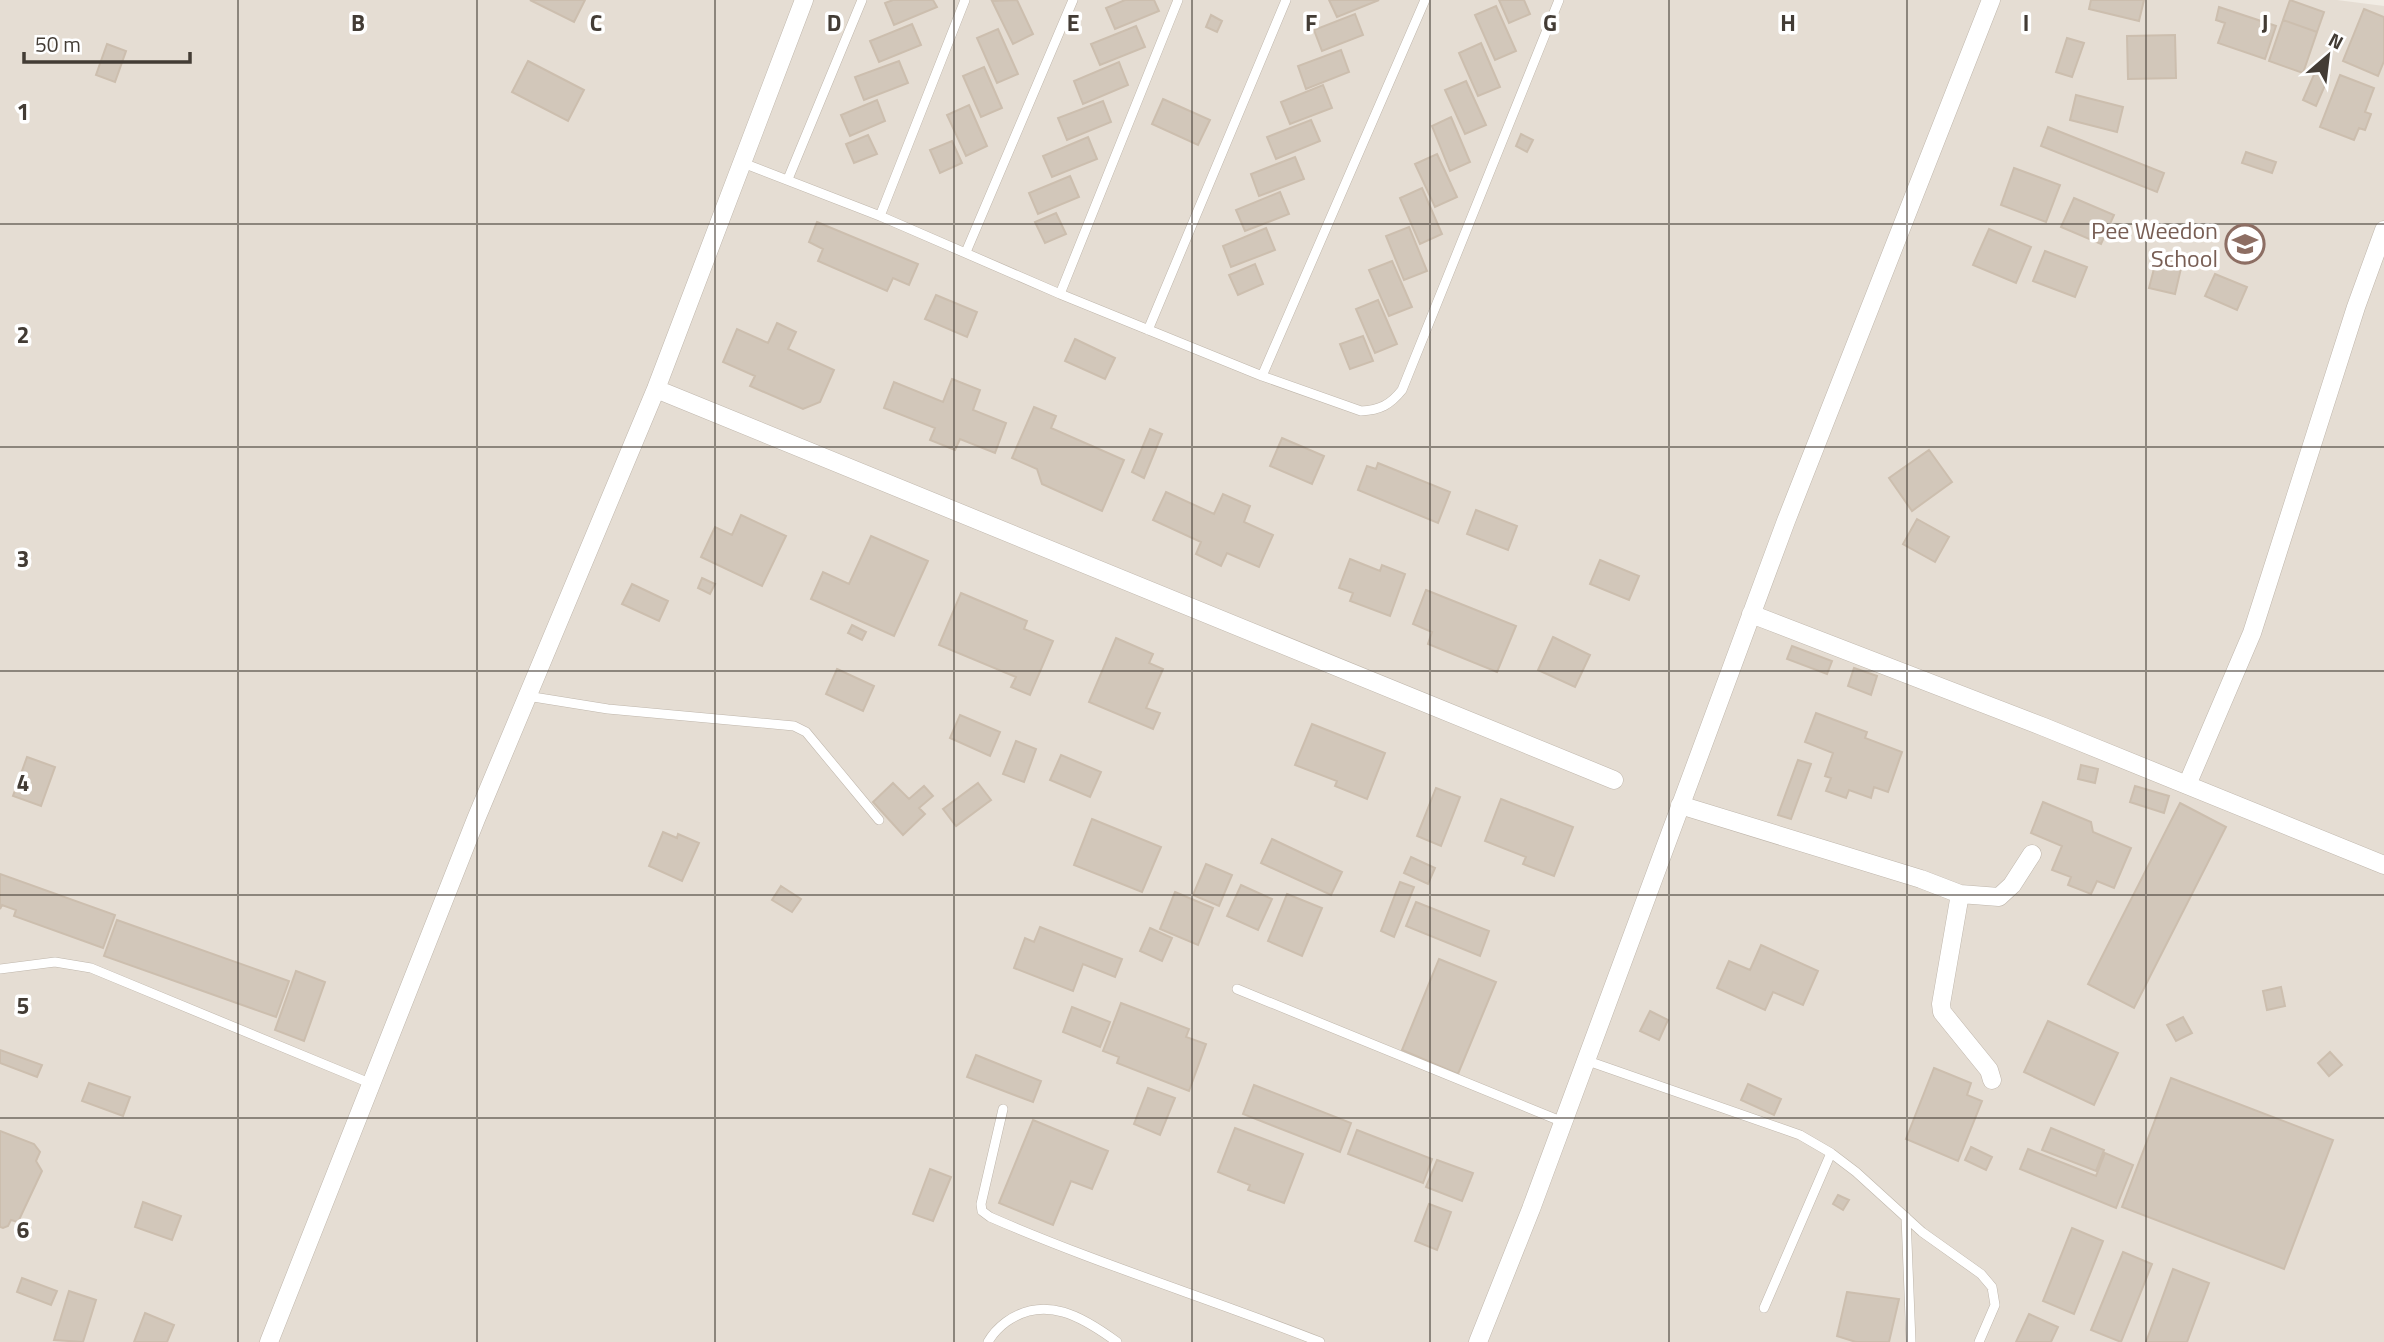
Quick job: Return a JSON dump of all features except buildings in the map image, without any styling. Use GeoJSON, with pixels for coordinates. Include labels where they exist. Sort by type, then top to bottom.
{"type":"FeatureCollection","features":[{"type":"Feature","properties":{"kind":"street"},"geometry":{"type":"LineString","coordinates":[[269,1342],[476,818],[656,389],[804,0]]}},
{"type":"Feature","properties":{"kind":"street"},"geometry":{"type":"LineString","coordinates":[[1478,1342],[1563,1122],[1751,614],[1991,0]]}},
{"type":"Feature","properties":{"kind":"street"},"geometry":{"type":"LineString","coordinates":[[2187,785],[2252,633],[2356,307],[2384,230]]}},
{"type":"Feature","properties":{"kind":"street"},"geometry":{"type":"LineString","coordinates":[[656,389],[1614,780]]}},
{"type":"Feature","properties":{"kind":"street"},"geometry":{"type":"LineString","coordinates":[[1751,614],[2044,727],[2384,865]]}},
{"type":"Feature","properties":{"kind":"street"},"geometry":{"type":"LineString","coordinates":[[1680,805],[1921,878],[1960,894],[1999,897],[2012,885],[2032,854]]}},
{"type":"Feature","properties":{"kind":"street"},"geometry":{"type":"LineString","coordinates":[[1960,894],[1941,1004],[1942,1012],[1989,1069],[1992,1080]]}},
{"type":"Feature","properties":{"kind":"lane"},"geometry":{"type":"LineString","coordinates":[[788,180],[862,0]]}},
{"type":"Feature","properties":{"kind":"lane"},"geometry":{"type":"LineString","coordinates":[[880,216],[965,0]]}},
{"type":"Feature","properties":{"kind":"lane"},"geometry":{"type":"LineString","coordinates":[[966,252],[1073,0]]}},
{"type":"Feature","properties":{"kind":"lane"},"geometry":{"type":"LineString","coordinates":[[1060,294],[1178,0]]}},
{"type":"Feature","properties":{"kind":"lane"},"geometry":{"type":"LineString","coordinates":[[1148,330],[1286,0]]}},
{"type":"Feature","properties":{"kind":"lane"},"geometry":{"type":"LineString","coordinates":[[1262,376],[1425,0]]}},
{"type":"Feature","properties":{"kind":"lane"},"geometry":{"type":"LineString","coordinates":[[743,163],[880,216],[1060,294],[1262,376],[1361,411],[1384,408],[1402,390],[1559,0]]}},
{"type":"Feature","properties":{"kind":"lane"},"geometry":{"type":"LineString","coordinates":[[527,696],[608,709],[794,726],[806,732],[879,820]]}},
{"type":"Feature","properties":{"kind":"lane"},"geometry":{"type":"LineString","coordinates":[[0,968],[55,962],[90,968],[372,1084]]}},
{"type":"Feature","properties":{"kind":"lane"},"geometry":{"type":"LineString","coordinates":[[1237,989],[1563,1122]]}},
{"type":"Feature","properties":{"kind":"lane"},"geometry":{"type":"LineString","coordinates":[[1585,1060],[1800,1135],[1831,1153],[1922,1232],[1981,1274],[1992,1287],[1994,1305],[1979,1342]]}},
{"type":"Feature","properties":{"kind":"lane"},"geometry":{"type":"LineString","coordinates":[[1003,1110],[981,1204],[982,1211],[990,1217],[1054,1245],[1236,1309],[1320,1342]]}},
{"type":"Feature","properties":{"kind":"lane"},"geometry":{"type":"LineString","coordinates":[[1764,1308],[1831,1153]]}},
{"type":"Feature","properties":{"kind":"lane"},"geometry":{"type":"LineString","coordinates":[[1906,1217],[1911,1342]]}},
{"type":"Feature","properties":{"kind":"lane"},"geometry":{"type":"LineString","coordinates":[[988,1342],[994,1331],[1020,1312],[1044,1307],[1077,1317],[1117,1342]]}},
{"type":"Feature","properties":{"kind":"shaded area"},"geometry":{"type":"Polygon","coordinates":[[[0,0],[2337,0],[2384,6],[2384,1342],[0,1342],[0,0]]]}},
{"type":"Feature","properties":{"kind":"place","name":"Pee Weedon School"},"geometry":{"type":"Point","coordinates":[2245,244]}}]}
